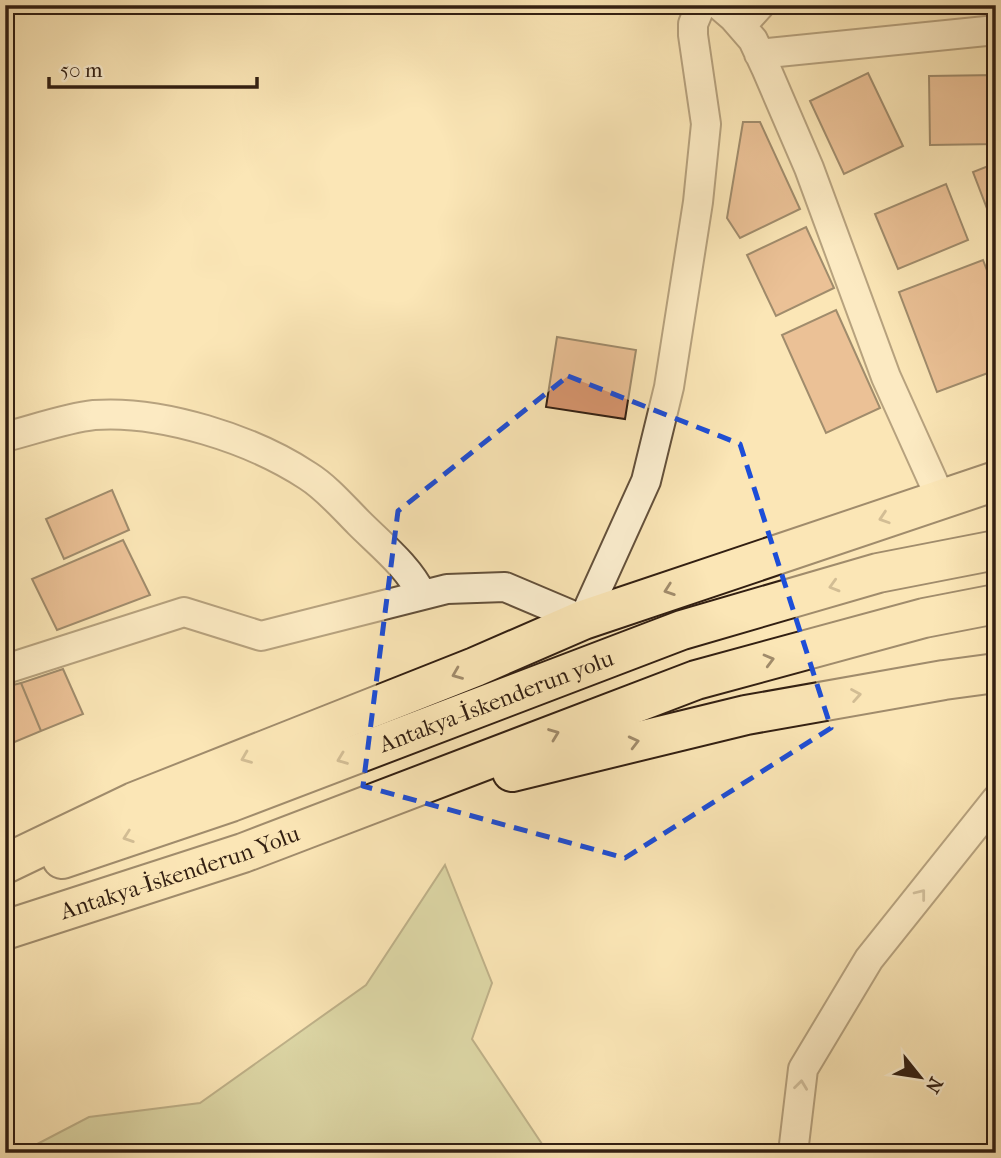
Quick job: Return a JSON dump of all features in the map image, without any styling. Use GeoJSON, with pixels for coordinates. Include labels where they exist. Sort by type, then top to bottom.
{"type":"FeatureCollection","features":[{"type":"Feature","properties":{"kind":"highway"},"geometry":{"type":"LineString","coordinates":[[5,864],[134,802],[474,667],[583,620],[996,481]]}},
{"type":"Feature","properties":{"kind":"highway","name":"Antakya-İskenderun yolu"},"geometry":{"type":"LineString","coordinates":[[5,879],[231,802],[682,630],[878,573],[996,550]]}},
{"type":"Feature","properties":{"kind":"highway"},"geometry":{"type":"LineString","coordinates":[[354,811],[696,680],[924,618],[996,604]]}},
{"type":"Feature","properties":{"kind":"highway"},"geometry":{"type":"LineString","coordinates":[[354,811],[746,715],[996,673]]}},
{"type":"Feature","properties":{"kind":"highway","name":"Antakya-İskenderun Yolu"},"geometry":{"type":"LineString","coordinates":[[5,930],[243,853],[354,811]]}},
{"type":"Feature","properties":{"kind":"street"},"geometry":{"type":"LineString","coordinates":[[5,667],[9,668],[184,612],[261,636],[447,589],[505,587],[583,620],[646,481],[668,387],[698,202],[706,124],[693,35],[693,24],[701,5]]}},
{"type":"Feature","properties":{"kind":"street"},"geometry":{"type":"LineString","coordinates":[[719,5],[753,40],[809,168],[886,377],[942,499]]}},
{"type":"Feature","properties":{"kind":"street"},"geometry":{"type":"LineString","coordinates":[[741,26],[760,5]]}},
{"type":"Feature","properties":{"kind":"street"},"geometry":{"type":"LineString","coordinates":[[759,54],[996,30]]}},
{"type":"Feature","properties":{"kind":"street"},"geometry":{"type":"LineString","coordinates":[[5,437],[93,415],[163,421],[227,436],[284,461],[311,477],[409,574],[422,595]]}},
{"type":"Feature","properties":{"kind":"street"},"geometry":{"type":"LineString","coordinates":[[793,1153],[803,1069],[869,959],[996,800]]}},
{"type":"Feature","properties":{"kind":"highlighted area"},"geometry":{"type":"Polygon","coordinates":[[[568,376],[740,444],[831,728],[625,858],[363,786],[398,511],[568,376]]]}},
{"type":"Feature","properties":{"kind":"green space"},"geometry":{"type":"Polygon","coordinates":[[[445,865],[492,983],[472,1039],[548,1153],[20,1153],[89,1117],[200,1103],[366,985],[445,865]]]}},
{"type":"Feature","properties":{"kind":"building"},"geometry":{"type":"Polygon","coordinates":[[[873,5],[890,5],[873,9],[873,5]]]}},
{"type":"Feature","properties":{"kind":"building"},"geometry":{"type":"Polygon","coordinates":[[[868,73],[903,146],[844,174],[810,101],[868,73]]]}},
{"type":"Feature","properties":{"kind":"building"},"geometry":{"type":"Polygon","coordinates":[[[996,75],[996,144],[930,145],[929,76],[996,75]]]}},
{"type":"Feature","properties":{"kind":"building"},"geometry":{"type":"Polygon","coordinates":[[[743,122],[760,122],[800,209],[740,238],[727,218],[743,122]]]}},
{"type":"Feature","properties":{"kind":"building"},"geometry":{"type":"Polygon","coordinates":[[[996,163],[996,232],[973,172],[996,163]]]}},
{"type":"Feature","properties":{"kind":"building"},"geometry":{"type":"Polygon","coordinates":[[[946,184],[968,240],[898,269],[875,214],[946,184]]]}},
{"type":"Feature","properties":{"kind":"building"},"geometry":{"type":"Polygon","coordinates":[[[806,227],[834,288],[776,316],[747,255],[806,227]]]}},
{"type":"Feature","properties":{"kind":"building"},"geometry":{"type":"Polygon","coordinates":[[[983,260],[996,294],[996,370],[937,392],[899,292],[983,260]]]}},
{"type":"Feature","properties":{"kind":"building"},"geometry":{"type":"Polygon","coordinates":[[[836,310],[880,408],[826,433],[782,335],[836,310]]]}},
{"type":"Feature","properties":{"kind":"building"},"geometry":{"type":"Polygon","coordinates":[[[557,337],[636,350],[625,419],[546,407],[557,337]]]}},
{"type":"Feature","properties":{"kind":"building"},"geometry":{"type":"Polygon","coordinates":[[[112,490],[129,530],[64,559],[46,519],[112,490]]]}},
{"type":"Feature","properties":{"kind":"building"},"geometry":{"type":"Polygon","coordinates":[[[123,540],[150,595],[57,630],[32,579],[123,540]]]}},
{"type":"Feature","properties":{"kind":"building"},"geometry":{"type":"Polygon","coordinates":[[[63,669],[83,714],[41,731],[21,683],[63,669]]]}},
{"type":"Feature","properties":{"kind":"building"},"geometry":{"type":"Polygon","coordinates":[[[21,683],[41,731],[5,746],[5,687],[21,683]]]}}]}
